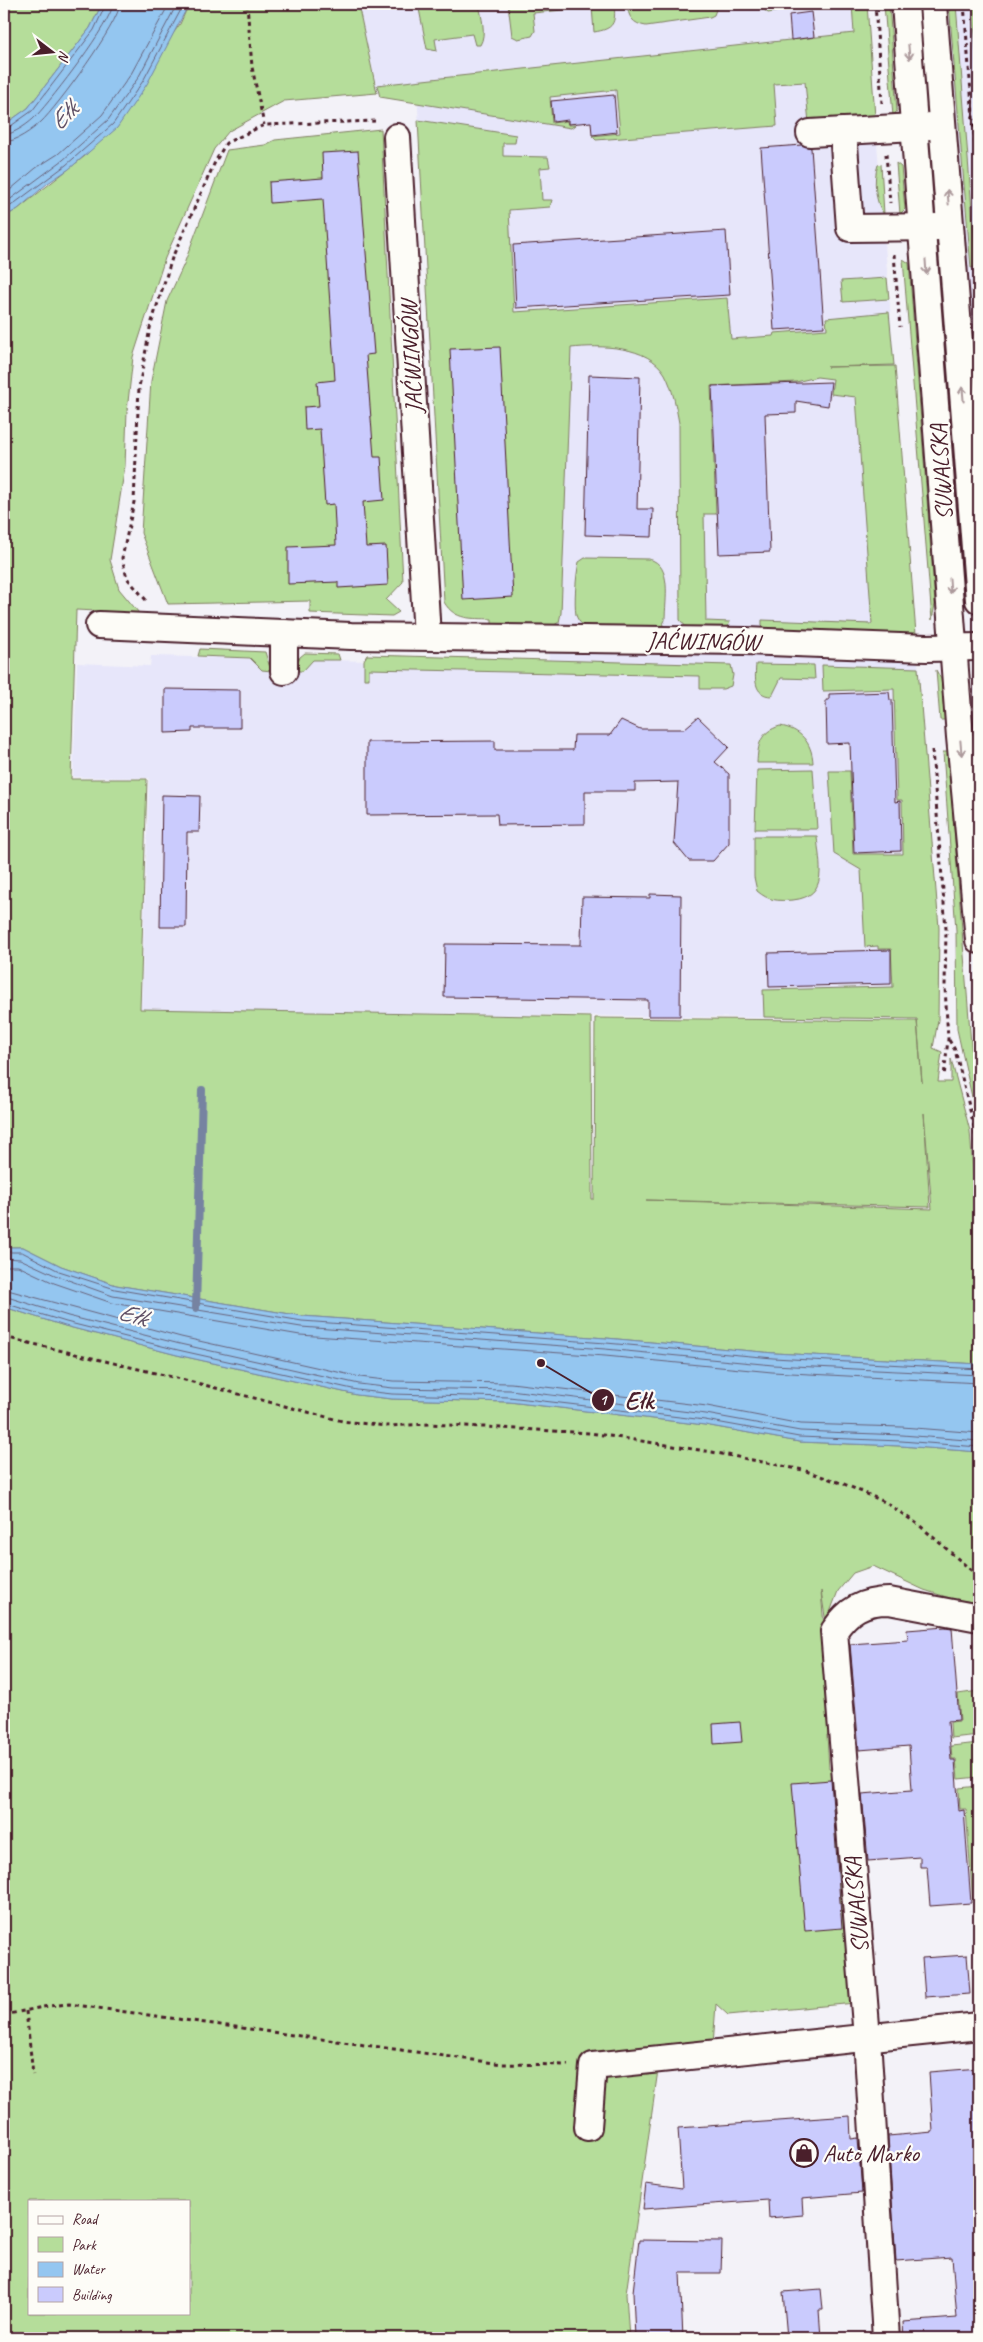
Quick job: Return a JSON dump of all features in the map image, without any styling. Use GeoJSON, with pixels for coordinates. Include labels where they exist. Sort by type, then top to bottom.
{"type":"FeatureCollection","features":[{"type":"Feature","properties":{"kind":"street","name":"SUWALSKA"},"geometry":{"type":"LineString","coordinates":[[905,4],[947,544],[967,648],[960,737],[976,868],[979,940]]}},
{"type":"Feature","properties":{"kind":"street","name":"SUWALSKA"},"geometry":{"type":"LineString","coordinates":[[933,4],[977,542],[979,600]]}},
{"type":"Feature","properties":{"kind":"street"},"geometry":{"type":"LineString","coordinates":[[810,133],[942,125]]}},
{"type":"Feature","properties":{"kind":"street"},"geometry":{"type":"LineString","coordinates":[[843,131],[850,228],[950,227]]}},
{"type":"Feature","properties":{"kind":"street","name":"JAĆWINGÓW"},"geometry":{"type":"LineString","coordinates":[[397,137],[428,636]]}},
{"type":"Feature","properties":{"kind":"street"},"geometry":{"type":"LineString","coordinates":[[947,544],[977,542]]}},
{"type":"Feature","properties":{"kind":"street","name":"JAĆWINGÓW"},"geometry":{"type":"LineString","coordinates":[[98,625],[284,633],[736,641],[967,648]]}},
{"type":"Feature","properties":{"kind":"street"},"geometry":{"type":"LineString","coordinates":[[284,633],[284,671]]}},
{"type":"Feature","properties":{"kind":"street","name":"SUWALSKA"},"geometry":{"type":"LineString","coordinates":[[886,2338],[867,2038],[834,1631],[844,1615],[875,1601],[979,1618]]}},
{"type":"Feature","properties":{"kind":"street"},"geometry":{"type":"LineString","coordinates":[[588,2127],[593,2066],[979,2026]]}},
{"type":"Feature","properties":{"kind":"path"},"geometry":{"type":"LineString","coordinates":[[247,4],[252,67],[264,125]]}},
{"type":"Feature","properties":{"kind":"path"},"geometry":{"type":"LineString","coordinates":[[875,4],[901,335]]}},
{"type":"Feature","properties":{"kind":"path"},"geometry":{"type":"LineString","coordinates":[[964,4],[979,194]]}},
{"type":"Feature","properties":{"kind":"path"},"geometry":{"type":"LineString","coordinates":[[171,627],[127,578],[122,558],[134,502],[139,387],[150,328],[172,258],[215,162],[226,143],[264,125],[396,120],[397,137]]}},
{"type":"Feature","properties":{"kind":"path"},"geometry":{"type":"LineString","coordinates":[[932,749],[946,929],[945,987],[948,1040],[944,1077]]}},
{"type":"Feature","properties":{"kind":"path"},"geometry":{"type":"LineString","coordinates":[[948,1040],[955,1050],[975,1130],[979,1176]]}},
{"type":"Feature","properties":{"kind":"path"},"geometry":{"type":"LineString","coordinates":[[4,1338],[189,1381],[342,1421],[386,1426],[430,1424],[590,1433],[712,1452],[802,1470],[844,1484],[885,1502],[919,1525],[979,1577]]}},
{"type":"Feature","properties":{"kind":"path"},"geometry":{"type":"LineString","coordinates":[[4,2015],[48,2006],[69,2004],[502,2064],[593,2066]]}},
{"type":"Feature","properties":{"kind":"path"},"geometry":{"type":"LineString","coordinates":[[26,2011],[33,2074]]}},
{"type":"Feature","properties":{"kind":"shaded area"},"geometry":{"type":"Polygon","coordinates":[[[358,4],[866,4],[939,928],[938,1020],[141,1010],[149,778],[73,777],[77,663],[150,666],[151,656],[549,665],[548,612],[430,331],[417,90],[378,94],[358,4]]]}},
{"type":"Feature","properties":{"kind":"shaded area"},"geometry":{"type":"Polygon","coordinates":[[[947,4],[979,4],[979,414],[970,305],[947,4]]]}},
{"type":"Feature","properties":{"kind":"green space"},"geometry":{"type":"Polygon","coordinates":[[[4,4],[102,4],[90,28],[28,108],[4,125],[4,4]]]}},
{"type":"Feature","properties":{"kind":"green space"},"geometry":{"type":"Polygon","coordinates":[[[189,4],[358,4],[377,93],[284,101],[229,131],[214,149],[165,258],[133,357],[127,411],[125,466],[110,560],[119,589],[139,613],[76,610],[71,779],[147,779],[140,1009],[591,1017],[592,1199],[594,1199],[595,1018],[917,1021],[922,1082],[917,1019],[764,1017],[763,990],[893,987],[891,949],[878,949],[878,946],[865,947],[861,870],[834,854],[829,771],[850,771],[853,854],[903,854],[902,800],[897,800],[894,689],[823,691],[822,665],[918,668],[939,928],[938,1020],[933,1048],[942,1052],[938,1082],[951,1082],[951,1059],[970,1131],[979,1250],[979,1364],[774,1353],[606,1338],[302,1316],[116,1285],[61,1266],[23,1247],[4,1247],[4,217],[18,209],[85,156],[180,24],[189,4]],[[924,1113],[930,1207],[646,1200],[932,1209],[924,1113]]]}},
{"type":"Feature","properties":{"kind":"green space"},"geometry":{"type":"Polygon","coordinates":[[[418,4],[479,4],[483,30],[480,45],[475,45],[472,34],[435,39],[437,51],[427,49],[418,4]]]}},
{"type":"Feature","properties":{"kind":"green space"},"geometry":{"type":"Polygon","coordinates":[[[508,4],[614,4],[615,16],[610,27],[594,32],[592,7],[533,13],[535,31],[532,36],[518,39],[512,36],[508,4]]]}},
{"type":"Feature","properties":{"kind":"green space"},"geometry":{"type":"Polygon","coordinates":[[[627,4],[715,4],[717,7],[714,15],[710,17],[646,26],[638,24],[632,19],[627,4]]]}},
{"type":"Feature","properties":{"kind":"green space"},"geometry":{"type":"Polygon","coordinates":[[[757,4],[786,4],[786,10],[768,13],[757,4]]]}},
{"type":"Feature","properties":{"kind":"green space"},"geometry":{"type":"Polygon","coordinates":[[[852,4],[867,4],[875,117],[809,123],[805,82],[774,84],[777,126],[596,140],[592,136],[620,133],[616,90],[550,97],[552,123],[567,121],[568,125],[575,125],[571,128],[380,97],[377,85],[854,33],[852,4]]]}},
{"type":"Feature","properties":{"kind":"green space"},"geometry":{"type":"Polygon","coordinates":[[[884,4],[889,4],[897,111],[893,116],[884,4]]]}},
{"type":"Feature","properties":{"kind":"green space"},"geometry":{"type":"Polygon","coordinates":[[[949,4],[956,4],[975,249],[978,266],[971,268],[949,4]]]}},
{"type":"Feature","properties":{"kind":"green space"},"geometry":{"type":"Polygon","coordinates":[[[973,4],[979,4],[979,88],[973,4]]]}},
{"type":"Feature","properties":{"kind":"green space"},"geometry":{"type":"Polygon","coordinates":[[[418,120],[516,135],[515,143],[503,143],[503,156],[548,157],[550,167],[540,168],[542,200],[552,200],[550,207],[509,210],[514,312],[727,298],[731,339],[773,336],[774,333],[827,329],[826,318],[889,312],[894,365],[827,367],[895,366],[916,634],[767,630],[762,626],[762,620],[872,624],[856,397],[831,394],[833,379],[817,377],[796,382],[711,386],[716,514],[704,514],[706,621],[730,622],[726,630],[688,629],[680,620],[679,423],[672,392],[665,374],[657,364],[635,352],[609,347],[571,348],[561,613],[559,622],[551,627],[492,625],[492,619],[465,617],[453,613],[448,608],[444,602],[418,120]]]}},
{"type":"Feature","properties":{"kind":"green space"},"geometry":{"type":"Polygon","coordinates":[[[381,129],[403,582],[386,600],[399,612],[392,616],[310,613],[310,601],[168,604],[141,533],[151,381],[167,301],[184,264],[227,150],[265,145],[275,140],[381,129]]]}},
{"type":"Feature","properties":{"kind":"green space"},"geometry":{"type":"Polygon","coordinates":[[[896,163],[901,167],[905,209],[900,214],[896,163]]]}},
{"type":"Feature","properties":{"kind":"green space"},"geometry":{"type":"Polygon","coordinates":[[[881,164],[884,214],[881,210],[876,191],[876,170],[878,165],[881,164]]]}},
{"type":"Feature","properties":{"kind":"green space"},"geometry":{"type":"Polygon","coordinates":[[[903,259],[909,263],[935,604],[932,620],[903,259]]]}},
{"type":"Feature","properties":{"kind":"green space"},"geometry":{"type":"Polygon","coordinates":[[[887,278],[889,299],[843,302],[841,281],[887,278]]]}},
{"type":"Feature","properties":{"kind":"green space"},"geometry":{"type":"Polygon","coordinates":[[[585,558],[649,559],[657,563],[662,568],[666,584],[665,620],[662,626],[656,629],[586,627],[581,623],[576,615],[575,603],[579,562],[585,558]]]}},
{"type":"Feature","properties":{"kind":"green space"},"geometry":{"type":"Polygon","coordinates":[[[200,649],[265,652],[271,671],[262,670],[250,658],[198,656],[200,649]]]}},
{"type":"Feature","properties":{"kind":"green space"},"geometry":{"type":"Polygon","coordinates":[[[305,653],[338,654],[340,660],[313,660],[303,671],[295,671],[300,657],[305,653]]]}},
{"type":"Feature","properties":{"kind":"green space"},"geometry":{"type":"Polygon","coordinates":[[[367,655],[731,665],[733,675],[731,686],[723,689],[700,689],[700,676],[369,669],[369,679],[364,679],[364,660],[367,655]]]}},
{"type":"Feature","properties":{"kind":"green space"},"geometry":{"type":"Polygon","coordinates":[[[756,664],[814,665],[815,679],[781,678],[772,696],[766,695],[761,693],[756,685],[756,664]]]}},
{"type":"Feature","properties":{"kind":"green space"},"geometry":{"type":"Polygon","coordinates":[[[936,670],[941,679],[945,720],[940,720],[936,670]]]}},
{"type":"Feature","properties":{"kind":"green space"},"geometry":{"type":"Polygon","coordinates":[[[780,726],[799,733],[804,738],[810,749],[813,763],[757,763],[759,745],[764,735],[780,726]]]}},
{"type":"Feature","properties":{"kind":"green space"},"geometry":{"type":"Polygon","coordinates":[[[943,752],[948,752],[977,1120],[957,1029],[956,930],[943,752]]]}},
{"type":"Feature","properties":{"kind":"green space"},"geometry":{"type":"Polygon","coordinates":[[[813,769],[817,829],[755,829],[757,770],[813,769]]]}},
{"type":"Feature","properties":{"kind":"green space"},"geometry":{"type":"Polygon","coordinates":[[[754,836],[817,836],[820,877],[813,892],[805,897],[793,900],[774,900],[757,891],[754,877],[754,836]]]}},
{"type":"Feature","properties":{"kind":"green space"},"geometry":{"type":"Polygon","coordinates":[[[4,1307],[65,1326],[177,1355],[357,1395],[392,1399],[509,1402],[705,1425],[799,1442],[901,1446],[979,1452],[979,1603],[953,1599],[924,1590],[873,1566],[853,1573],[838,1591],[826,1623],[821,1591],[833,1732],[827,1735],[829,1769],[836,1771],[855,2003],[728,2015],[716,2004],[713,2045],[661,2049],[626,2294],[629,2338],[4,2338],[4,1307]]]}},
{"type":"Feature","properties":{"kind":"green space"},"geometry":{"type":"Polygon","coordinates":[[[979,1691],[979,1735],[951,1738],[950,1722],[960,1721],[958,1694],[979,1691]]]}},
{"type":"Feature","properties":{"kind":"green space"},"geometry":{"type":"Polygon","coordinates":[[[979,1743],[979,1777],[958,1779],[956,1759],[952,1759],[951,1746],[979,1743]]]}},
{"type":"Feature","properties":{"kind":"green space"},"geometry":{"type":"Polygon","coordinates":[[[979,1786],[979,1902],[973,1902],[966,1809],[960,1809],[959,1788],[979,1786]]]}},
{"type":"Feature","properties":{"kind":"water"},"geometry":{"type":"Polygon","coordinates":[[[102,4],[189,4],[147,84],[117,128],[69,169],[48,183],[18,209],[4,217],[4,125],[28,108],[90,28],[102,4]]]}},
{"type":"Feature","properties":{"kind":"water"},"geometry":{"type":"Polygon","coordinates":[[[4,1247],[23,1247],[61,1266],[116,1285],[302,1316],[606,1338],[774,1353],[979,1364],[979,1452],[901,1446],[799,1442],[705,1425],[509,1402],[392,1399],[357,1395],[177,1355],[65,1326],[4,1307],[4,1247]]]}},
{"type":"Feature","properties":{"kind":"building"},"geometry":{"type":"Polygon","coordinates":[[[811,12],[814,37],[791,40],[789,15],[811,12]]]}},
{"type":"Feature","properties":{"kind":"building"},"geometry":{"type":"Polygon","coordinates":[[[614,95],[617,132],[592,135],[591,122],[568,124],[568,120],[553,122],[551,101],[614,95]]]}},
{"type":"Feature","properties":{"kind":"building"},"geometry":{"type":"Polygon","coordinates":[[[802,145],[811,148],[824,327],[774,330],[761,148],[802,145]]]}},
{"type":"Feature","properties":{"kind":"building"},"geometry":{"type":"Polygon","coordinates":[[[358,151],[374,354],[366,355],[374,457],[381,457],[384,500],[363,502],[366,547],[386,546],[388,585],[338,588],[338,582],[288,584],[288,547],[336,545],[334,504],[325,505],[320,429],[305,430],[304,407],[319,406],[317,382],[335,380],[323,199],[270,203],[269,182],[323,178],[322,153],[358,151]]]}},
{"type":"Feature","properties":{"kind":"building"},"geometry":{"type":"Polygon","coordinates":[[[726,231],[730,295],[516,308],[513,245],[726,231]]]}},
{"type":"Feature","properties":{"kind":"building"},"geometry":{"type":"Polygon","coordinates":[[[500,347],[513,597],[463,600],[450,349],[500,347]]]}},
{"type":"Feature","properties":{"kind":"building"},"geometry":{"type":"Polygon","coordinates":[[[589,375],[640,377],[637,509],[653,509],[652,537],[585,535],[589,375]]]}},
{"type":"Feature","properties":{"kind":"building"},"geometry":{"type":"Polygon","coordinates":[[[831,382],[828,406],[796,401],[796,413],[765,414],[770,552],[719,554],[712,386],[831,382]]]}},
{"type":"Feature","properties":{"kind":"building"},"geometry":{"type":"Polygon","coordinates":[[[165,689],[240,690],[240,728],[192,728],[192,732],[165,733],[165,689]]]}},
{"type":"Feature","properties":{"kind":"building"},"geometry":{"type":"Polygon","coordinates":[[[889,692],[890,700],[892,700],[895,802],[900,801],[901,851],[854,853],[850,743],[827,744],[826,700],[829,700],[829,694],[889,692]]]}},
{"type":"Feature","properties":{"kind":"building"},"geometry":{"type":"Polygon","coordinates":[[[698,717],[729,747],[715,762],[729,774],[729,843],[713,861],[689,861],[674,843],[678,782],[635,783],[635,791],[585,791],[585,824],[498,825],[497,814],[367,815],[367,742],[495,741],[495,750],[573,750],[574,735],[610,735],[621,720],[640,729],[684,729],[698,717]]]}},
{"type":"Feature","properties":{"kind":"building"},"geometry":{"type":"Polygon","coordinates":[[[162,795],[200,796],[199,832],[187,832],[186,927],[160,927],[162,795]]]}},
{"type":"Feature","properties":{"kind":"building"},"geometry":{"type":"Polygon","coordinates":[[[650,894],[681,895],[680,1016],[648,1016],[648,1000],[444,997],[445,944],[581,945],[582,897],[650,898],[650,894]]]}},
{"type":"Feature","properties":{"kind":"building"},"geometry":{"type":"Polygon","coordinates":[[[891,950],[891,984],[769,987],[768,953],[891,950]]]}},
{"type":"Feature","properties":{"kind":"building"},"geometry":{"type":"Polygon","coordinates":[[[952,1628],[959,1720],[948,1721],[951,1760],[955,1760],[959,1811],[964,1810],[971,1903],[930,1906],[927,1867],[920,1867],[920,1857],[868,1861],[862,1794],[912,1790],[909,1746],[859,1750],[850,1644],[908,1640],[907,1630],[952,1628]]]}},
{"type":"Feature","properties":{"kind":"building"},"geometry":{"type":"Polygon","coordinates":[[[740,1722],[742,1742],[714,1744],[713,1724],[740,1722]]]}},
{"type":"Feature","properties":{"kind":"building"},"geometry":{"type":"Polygon","coordinates":[[[831,1780],[842,1928],[805,1931],[792,1783],[831,1780]]]}},
{"type":"Feature","properties":{"kind":"building"},"geometry":{"type":"Polygon","coordinates":[[[967,1955],[970,1994],[925,1997],[922,1958],[967,1955]]]}},
{"type":"Feature","properties":{"kind":"building"},"geometry":{"type":"Polygon","coordinates":[[[979,2068],[979,2338],[904,2338],[903,2322],[957,2318],[952,2257],[896,2261],[888,2136],[933,2132],[929,2072],[979,2068]]]}},
{"type":"Feature","properties":{"kind":"building"},"geometry":{"type":"Polygon","coordinates":[[[850,2116],[851,2139],[858,2138],[862,2193],[802,2198],[803,2215],[769,2218],[768,2200],[643,2209],[646,2184],[682,2189],[678,2128],[850,2116]]]}},
{"type":"Feature","properties":{"kind":"building"},"geometry":{"type":"Polygon","coordinates":[[[639,2240],[722,2241],[721,2273],[680,2273],[683,2338],[635,2338],[633,2292],[639,2240]]]}},
{"type":"Feature","properties":{"kind":"building"},"geometry":{"type":"Polygon","coordinates":[[[821,2289],[823,2310],[819,2310],[821,2338],[787,2338],[783,2292],[821,2289]]]}},
{"type":"Feature","properties":{"kind":"waterway"},"geometry":{"type":"LineString","coordinates":[[196,1308],[202,1090]]}},
{"type":"Feature","properties":{"kind":"place","name":"Ełk"},"geometry":{"type":"Point","coordinates":[541,1363]}},
{"type":"Feature","properties":{"kind":"place","name":"Auto Marko"},"geometry":{"type":"Point","coordinates":[804,2153]}}]}
